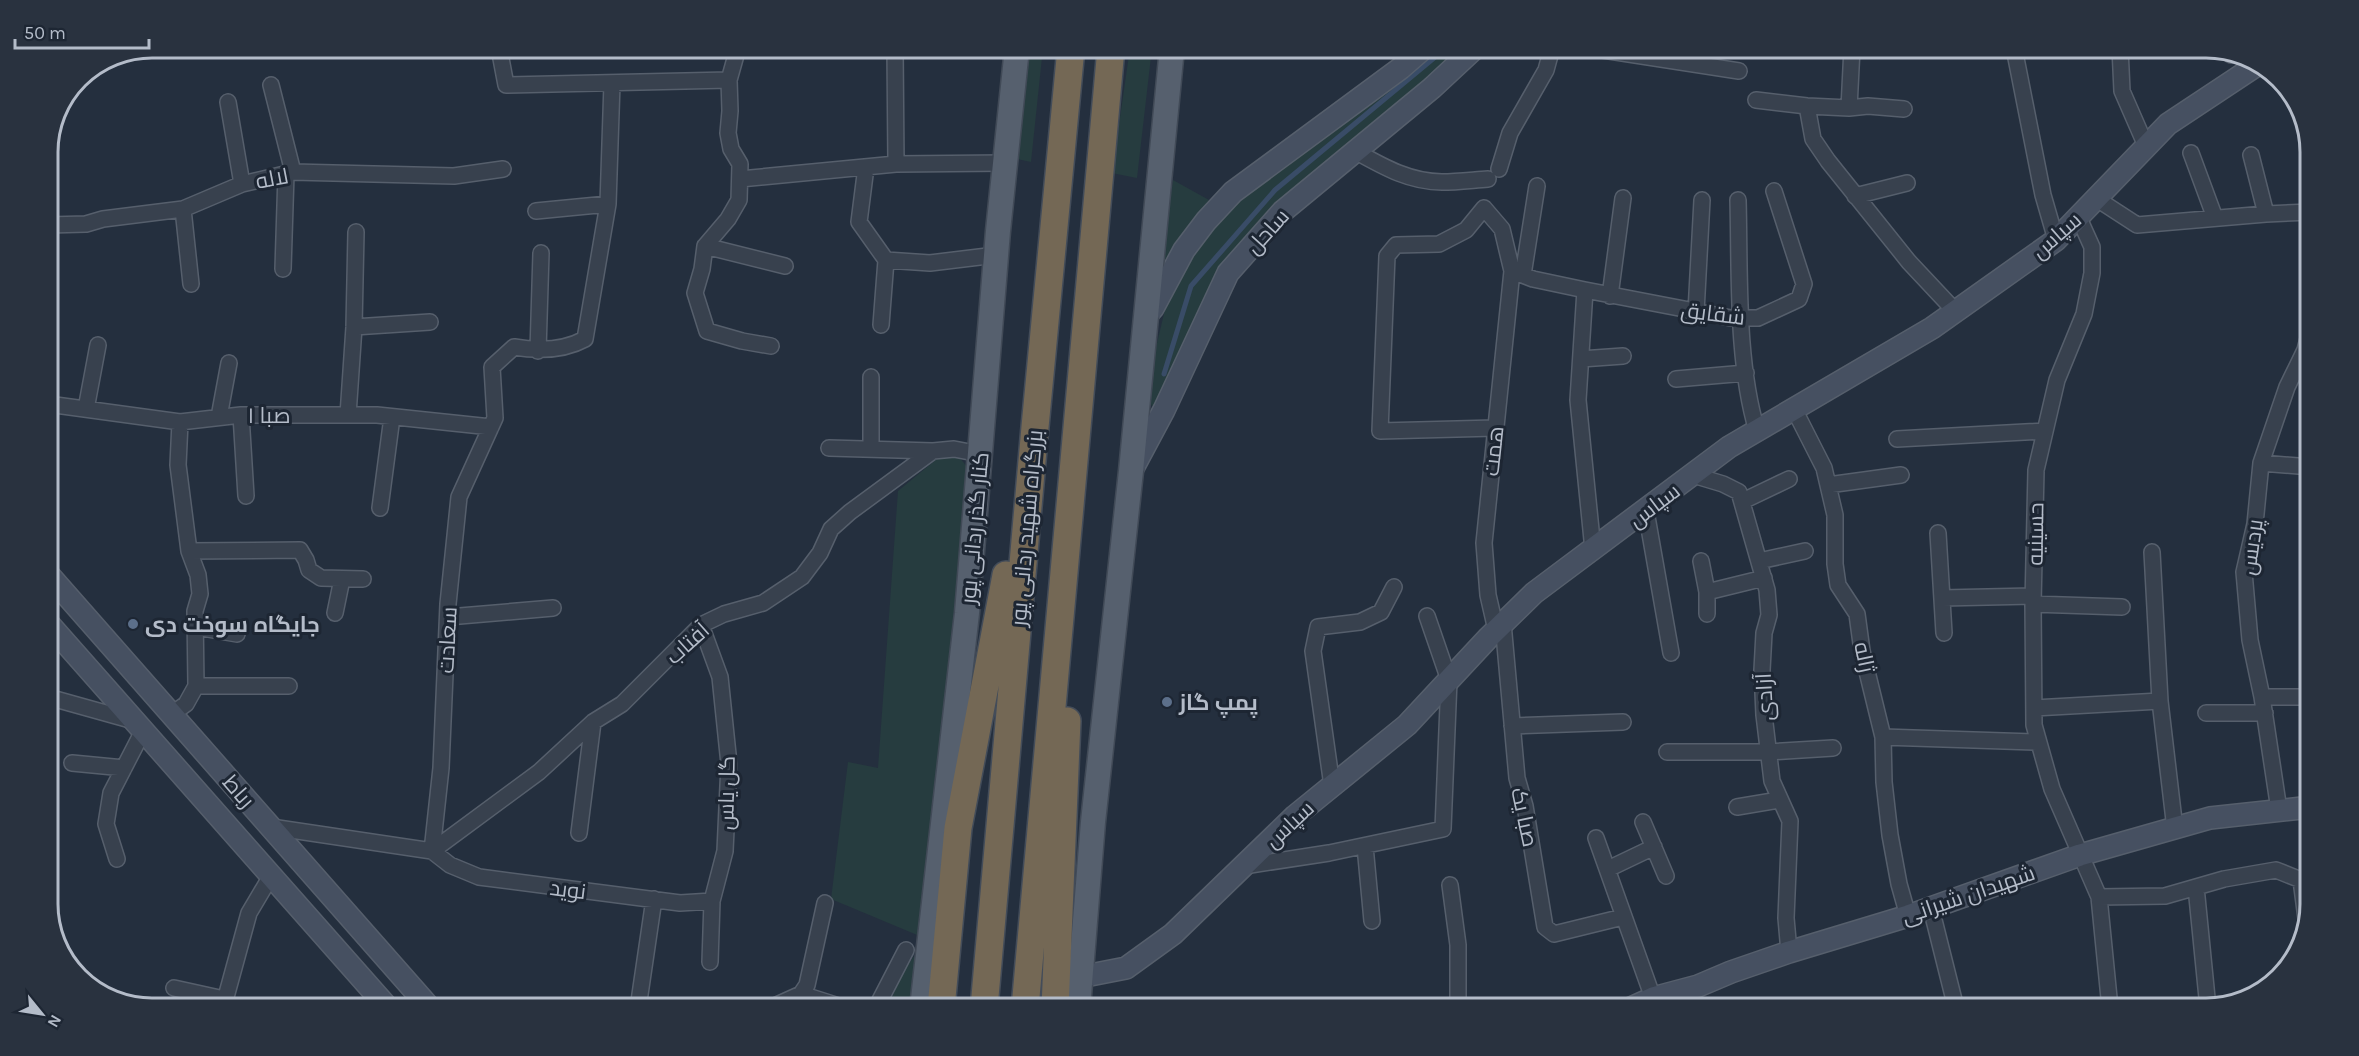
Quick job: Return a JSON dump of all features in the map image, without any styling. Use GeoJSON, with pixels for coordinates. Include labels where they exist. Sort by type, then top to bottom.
{"type":"FeatureCollection","features":[{"type":"Feature","properties":{"kind":"highway","name":"بزرگراه شهید ردانی پور"},"geometry":{"type":"LineString","coordinates":[[985,998],[1070,58]]}},
{"type":"Feature","properties":{"kind":"highway","name":"بزرگراه شهید ردانی پور"},"geometry":{"type":"LineString","coordinates":[[1026,998],[1111,58]]}},
{"type":"Feature","properties":{"kind":"highway"},"geometry":{"type":"LineString","coordinates":[[942,998],[958,828],[1035,427]]}},
{"type":"Feature","properties":{"kind":"highway"},"geometry":{"type":"LineString","coordinates":[[1055,998],[1064,822],[1075,437]]}},
{"type":"Feature","properties":{"kind":"main road","name":"کنار گذر ردانی پور"},"geometry":{"type":"LineString","coordinates":[[923,998],[967,613],[996,255],[1016,58]]}},
{"type":"Feature","properties":{"kind":"main road"},"geometry":{"type":"LineString","coordinates":[[1079,998],[1093,822],[1131,471],[1171,58]]}},
{"type":"Feature","properties":{"kind":"street"},"geometry":{"type":"LineString","coordinates":[[501,58],[506,85],[729,80]]}},
{"type":"Feature","properties":{"kind":"street"},"geometry":{"type":"LineString","coordinates":[[735,58],[729,80],[728,133],[731,149],[740,164],[739,200],[728,219],[705,246],[702,269],[695,293],[707,331],[771,346]]}},
{"type":"Feature","properties":{"kind":"street"},"geometry":{"type":"LineString","coordinates":[[895,58],[896,164]]}},
{"type":"Feature","properties":{"kind":"street","name":"ساحل"},"geometry":{"type":"LineString","coordinates":[[1146,316],[1154,308],[1184,250],[1206,221],[1233,192],[1412,58]]}},
{"type":"Feature","properties":{"kind":"street","name":"ساحل"},"geometry":{"type":"LineString","coordinates":[[1131,471],[1164,410],[1228,273],[1283,211],[1354,150],[1432,88],[1464,58]]}},
{"type":"Feature","properties":{"kind":"street"},"geometry":{"type":"LineString","coordinates":[[1354,150],[1388,170],[1417,180],[1441,182],[1494,174],[1510,133],[1546,69],[1549,58]]}},
{"type":"Feature","properties":{"kind":"street"},"geometry":{"type":"LineString","coordinates":[[1655,58],[1739,71]]}},
{"type":"Feature","properties":{"kind":"street"},"geometry":{"type":"LineString","coordinates":[[1849,108],[1852,58]]}},
{"type":"Feature","properties":{"kind":"street"},"geometry":{"type":"LineString","coordinates":[[2016,58],[2043,195],[2056,240]]}},
{"type":"Feature","properties":{"kind":"street"},"geometry":{"type":"LineString","coordinates":[[2120,58],[2122,91],[2146,146]]}},
{"type":"Feature","properties":{"kind":"street","name":"سپاس"},"geometry":{"type":"LineString","coordinates":[[1080,977],[1126,968],[1173,934],[1295,816],[1407,725],[1499,626],[1534,593],[1729,447],[1932,328],[2056,240],[2168,124],[2250,69]]}},
{"type":"Feature","properties":{"kind":"street"},"geometry":{"type":"LineString","coordinates":[[536,211],[608,204],[612,82]]}},
{"type":"Feature","properties":{"kind":"street"},"geometry":{"type":"LineString","coordinates":[[271,84],[290,173],[283,269]]}},
{"type":"Feature","properties":{"kind":"street"},"geometry":{"type":"LineString","coordinates":[[1756,100],[1807,106],[1849,108],[1868,106],[1904,109]]}},
{"type":"Feature","properties":{"kind":"street"},"geometry":{"type":"LineString","coordinates":[[228,102],[242,184]]}},
{"type":"Feature","properties":{"kind":"street"},"geometry":{"type":"LineString","coordinates":[[1807,106],[1813,139],[1855,196],[1909,262],[1955,311]]}},
{"type":"Feature","properties":{"kind":"street"},"geometry":{"type":"LineString","coordinates":[[2191,153],[2216,218]]}},
{"type":"Feature","properties":{"kind":"street"},"geometry":{"type":"LineString","coordinates":[[2251,155],[2266,214]]}},
{"type":"Feature","properties":{"kind":"street"},"geometry":{"type":"LineString","coordinates":[[740,179],[896,164],[1005,163]]}},
{"type":"Feature","properties":{"kind":"street"},"geometry":{"type":"LineString","coordinates":[[866,167],[859,222],[886,260],[881,325]]}},
{"type":"Feature","properties":{"kind":"street","name":"لاله"},"geometry":{"type":"LineString","coordinates":[[59,225],[86,225],[103,219],[183,209],[242,184],[290,173],[454,176],[502,169]]}},
{"type":"Feature","properties":{"kind":"street"},"geometry":{"type":"LineString","coordinates":[[1855,196],[1907,183]]}},
{"type":"Feature","properties":{"kind":"street","name":"همت"},"geometry":{"type":"LineString","coordinates":[[1499,626],[1488,595],[1484,543],[1495,428],[1518,273],[1537,186]]}},
{"type":"Feature","properties":{"kind":"street","name":"شقایق"},"geometry":{"type":"LineString","coordinates":[[1518,273],[1610,296],[1731,318],[1758,318],[1799,300],[1804,285],[1774,190]]}},
{"type":"Feature","properties":{"kind":"street"},"geometry":{"type":"LineString","coordinates":[[1610,296],[1623,198]]}},
{"type":"Feature","properties":{"kind":"street"},"geometry":{"type":"LineString","coordinates":[[2097,199],[2137,225],[2300,212]]}},
{"type":"Feature","properties":{"kind":"street"},"geometry":{"type":"LineString","coordinates":[[1696,312],[1702,200]]}},
{"type":"Feature","properties":{"kind":"street"},"geometry":{"type":"LineString","coordinates":[[1738,200],[1746,373],[1749,403],[1757,431]]}},
{"type":"Feature","properties":{"kind":"street","name":"سعادت"},"geometry":{"type":"LineString","coordinates":[[432,851],[441,768],[448,617],[459,497],[495,418],[492,367],[514,347],[537,351],[575,345],[585,339],[608,204]]}},
{"type":"Feature","properties":{"kind":"street"},"geometry":{"type":"LineString","coordinates":[[1495,428],[1380,431],[1388,256],[1396,245],[1439,244],[1466,230],[1484,208],[1502,229],[1518,273]]}},
{"type":"Feature","properties":{"kind":"street"},"geometry":{"type":"LineString","coordinates":[[183,209],[191,284]]}},
{"type":"Feature","properties":{"kind":"street","name":"حسینیه"},"geometry":{"type":"LineString","coordinates":[[2078,216],[2092,247],[2092,273],[2084,314],[2057,380],[2036,470],[2033,600],[2034,708],[2037,742],[2052,789],[2099,897],[2109,998]]}},
{"type":"Feature","properties":{"kind":"street"},"geometry":{"type":"LineString","coordinates":[[348,415],[354,327],[356,232]]}},
{"type":"Feature","properties":{"kind":"street"},"geometry":{"type":"LineString","coordinates":[[705,246],[785,266]]}},
{"type":"Feature","properties":{"kind":"street"},"geometry":{"type":"LineString","coordinates":[[537,351],[541,253]]}},
{"type":"Feature","properties":{"kind":"street"},"geometry":{"type":"LineString","coordinates":[[886,260],[930,263],[996,255]]}},
{"type":"Feature","properties":{"kind":"street"},"geometry":{"type":"LineString","coordinates":[[1585,290],[1578,400],[1593,550]]}},
{"type":"Feature","properties":{"kind":"street"},"geometry":{"type":"LineString","coordinates":[[354,327],[430,322]]}},
{"type":"Feature","properties":{"kind":"street"},"geometry":{"type":"LineString","coordinates":[[86,409],[98,345]]}},
{"type":"Feature","properties":{"kind":"street"},"geometry":{"type":"LineString","coordinates":[[1581,359],[1623,356]]}},
{"type":"Feature","properties":{"kind":"street","name":"پردیس"},"geometry":{"type":"LineString","coordinates":[[2279,810],[2265,713],[2250,640],[2244,572],[2255,524],[2261,463],[2287,387],[2300,361]]}},
{"type":"Feature","properties":{"kind":"street"},"geometry":{"type":"LineString","coordinates":[[219,417],[229,363]]}},
{"type":"Feature","properties":{"kind":"street"},"geometry":{"type":"LineString","coordinates":[[1676,379],[1746,373]]}},
{"type":"Feature","properties":{"kind":"street"},"geometry":{"type":"LineString","coordinates":[[871,377],[871,448]]}},
{"type":"Feature","properties":{"kind":"street","name":"صبا ۱"},"geometry":{"type":"LineString","coordinates":[[59,405],[180,422],[241,415],[348,415],[491,427]]}},
{"type":"Feature","properties":{"kind":"street","name":"ژاله"},"geometry":{"type":"LineString","coordinates":[[1794,409],[1824,468],[1835,515],[1835,564],[1838,585],[1857,614],[1883,737],[1884,782],[1890,835],[1908,916]]}},
{"type":"Feature","properties":{"kind":"street"},"geometry":{"type":"LineString","coordinates":[[241,415],[246,496]]}},
{"type":"Feature","properties":{"kind":"street"},"geometry":{"type":"LineString","coordinates":[[380,508],[392,417]]}},
{"type":"Feature","properties":{"kind":"street"},"geometry":{"type":"LineString","coordinates":[[172,714],[186,704],[196,686],[195,611],[200,594],[198,575],[189,550],[178,465],[180,422]]}},
{"type":"Feature","properties":{"kind":"street"},"geometry":{"type":"LineString","coordinates":[[1897,439],[2045,431]]}},
{"type":"Feature","properties":{"kind":"street"},"geometry":{"type":"LineString","coordinates":[[829,448],[933,451],[954,449],[980,454]]}},
{"type":"Feature","properties":{"kind":"street","name":"آفتاب"},"geometry":{"type":"LineString","coordinates":[[432,851],[538,772],[593,722],[622,704],[701,626],[724,614],[763,603],[802,577],[820,553],[831,529],[850,512],[933,451]]}},
{"type":"Feature","properties":{"kind":"street"},"geometry":{"type":"LineString","coordinates":[[2261,463],[2300,466]]}},
{"type":"Feature","properties":{"kind":"street"},"geometry":{"type":"LineString","coordinates":[[1693,475],[1723,484],[1739,492],[1743,501],[1789,479]]}},
{"type":"Feature","properties":{"kind":"street"},"geometry":{"type":"LineString","coordinates":[[1828,485],[1901,475]]}},
{"type":"Feature","properties":{"kind":"street","name":"آزادی"},"geometry":{"type":"LineString","coordinates":[[1743,501],[1764,578],[1769,615],[1764,633],[1762,670],[1772,781],[1790,821],[1786,918],[1789,952]]}},
{"type":"Feature","properties":{"kind":"street"},"geometry":{"type":"LineString","coordinates":[[1646,511],[1671,653]]}},
{"type":"Feature","properties":{"kind":"street"},"geometry":{"type":"LineString","coordinates":[[1938,533],[1944,633]]}},
{"type":"Feature","properties":{"kind":"street"},"geometry":{"type":"LineString","coordinates":[[189,550],[300,550],[309,570],[321,579],[363,579]]}},
{"type":"Feature","properties":{"kind":"street"},"geometry":{"type":"LineString","coordinates":[[1759,561],[1805,551]]}},
{"type":"Feature","properties":{"kind":"street"},"geometry":{"type":"LineString","coordinates":[[2152,552],[2160,701],[2175,830]]}},
{"type":"Feature","properties":{"kind":"street"},"geometry":{"type":"LineString","coordinates":[[1701,561],[1707,592],[1707,614]]}},
{"type":"Feature","properties":{"kind":"street"},"geometry":{"type":"LineString","coordinates":[[1707,592],[1764,578]]}},
{"type":"Feature","properties":{"kind":"street"},"geometry":{"type":"LineString","coordinates":[[335,613],[342,579]]}},
{"type":"Feature","properties":{"kind":"street","name":"رباط"},"geometry":{"type":"LineString","coordinates":[[59,586],[421,998]]}},
{"type":"Feature","properties":{"kind":"street"},"geometry":{"type":"LineString","coordinates":[[1332,786],[1313,651],[1318,627],[1360,622],[1380,612],[1394,587]]}},
{"type":"Feature","properties":{"kind":"street"},"geometry":{"type":"LineString","coordinates":[[1942,598],[2033,600],[2122,607]]}},
{"type":"Feature","properties":{"kind":"street"},"geometry":{"type":"LineString","coordinates":[[448,617],[553,608]]}},
{"type":"Feature","properties":{"kind":"street"},"geometry":{"type":"LineString","coordinates":[[1244,866],[1365,846],[1443,829],[1449,680],[1427,616]]}},
{"type":"Feature","properties":{"kind":"street","name":"گل یاس"},"geometry":{"type":"LineString","coordinates":[[701,626],[720,677],[729,764],[725,851],[712,901],[710,962]]}},
{"type":"Feature","properties":{"kind":"street","name":"صبا یک"},"geometry":{"type":"LineString","coordinates":[[1499,626],[1517,778],[1525,806],[1545,927],[1554,934],[1623,917]]}},
{"type":"Feature","properties":{"kind":"street"},"geometry":{"type":"LineString","coordinates":[[196,627],[237,634]]}},
{"type":"Feature","properties":{"kind":"street","name":"رباط"},"geometry":{"type":"LineString","coordinates":[[59,635],[379,998]]}},
{"type":"Feature","properties":{"kind":"street"},"geometry":{"type":"LineString","coordinates":[[196,686],[289,686]]}},
{"type":"Feature","properties":{"kind":"street"},"geometry":{"type":"LineString","coordinates":[[2262,697],[2300,697]]}},
{"type":"Feature","properties":{"kind":"street"},"geometry":{"type":"LineString","coordinates":[[59,701],[139,726],[124,768],[111,793],[106,824],[117,859]]}},
{"type":"Feature","properties":{"kind":"street"},"geometry":{"type":"LineString","coordinates":[[2034,708],[2160,701]]}},
{"type":"Feature","properties":{"kind":"street"},"geometry":{"type":"LineString","coordinates":[[2206,713],[2265,713]]}},
{"type":"Feature","properties":{"kind":"street"},"geometry":{"type":"LineString","coordinates":[[579,833],[593,722]]}},
{"type":"Feature","properties":{"kind":"street"},"geometry":{"type":"LineString","coordinates":[[1512,726],[1623,722]]}},
{"type":"Feature","properties":{"kind":"street"},"geometry":{"type":"LineString","coordinates":[[1883,737],[2037,742]]}},
{"type":"Feature","properties":{"kind":"street"},"geometry":{"type":"LineString","coordinates":[[1667,752],[1768,752],[1833,748]]}},
{"type":"Feature","properties":{"kind":"street"},"geometry":{"type":"LineString","coordinates":[[72,763],[124,768]]}},
{"type":"Feature","properties":{"kind":"street"},"geometry":{"type":"LineString","coordinates":[[1737,807],[1779,800]]}},
{"type":"Feature","properties":{"kind":"street","name":"شهیدان شیرانی"},"geometry":{"type":"LineString","coordinates":[[1667,998],[1731,972],[1908,916],[2080,855],[2175,830],[2210,818],[2300,808]]}},
{"type":"Feature","properties":{"kind":"street"},"geometry":{"type":"LineString","coordinates":[[1643,822],[1666,876]]}},
{"type":"Feature","properties":{"kind":"street"},"geometry":{"type":"LineString","coordinates":[[271,827],[432,851]]}},
{"type":"Feature","properties":{"kind":"street"},"geometry":{"type":"LineString","coordinates":[[1596,838],[1623,917],[1658,998]]}},
{"type":"Feature","properties":{"kind":"street"},"geometry":{"type":"LineString","coordinates":[[1365,846],[1372,921]]}},
{"type":"Feature","properties":{"kind":"street"},"geometry":{"type":"LineString","coordinates":[[1608,869],[1654,847]]}},
{"type":"Feature","properties":{"kind":"street","name":"نوید"},"geometry":{"type":"LineString","coordinates":[[432,851],[450,865],[479,877],[680,903],[712,901]]}},
{"type":"Feature","properties":{"kind":"street"},"geometry":{"type":"LineString","coordinates":[[2099,897],[2165,896],[2224,879],[2276,870],[2300,880]]}},
{"type":"Feature","properties":{"kind":"street"},"geometry":{"type":"LineString","coordinates":[[225,998],[249,913],[271,876]]}},
{"type":"Feature","properties":{"kind":"street"},"geometry":{"type":"LineString","coordinates":[[1450,885],[1458,945],[1458,998]]}},
{"type":"Feature","properties":{"kind":"street"},"geometry":{"type":"LineString","coordinates":[[2196,887],[2207,998]]}},
{"type":"Feature","properties":{"kind":"street"},"geometry":{"type":"LineString","coordinates":[[639,998],[654,899]]}},
{"type":"Feature","properties":{"kind":"street"},"geometry":{"type":"LineString","coordinates":[[792,998],[801,994],[807,985],[825,903]]}},
{"type":"Feature","properties":{"kind":"street"},"geometry":{"type":"LineString","coordinates":[[1931,908],[1954,998]]}},
{"type":"Feature","properties":{"kind":"street"},"geometry":{"type":"LineString","coordinates":[[881,998],[906,950]]}},
{"type":"Feature","properties":{"kind":"street"},"geometry":{"type":"LineString","coordinates":[[174,988],[207,998]]}},
{"type":"Feature","properties":{"kind":"street"},"geometry":{"type":"LineString","coordinates":[[801,994],[814,998]]}},
{"type":"Feature","properties":{"kind":"green space"},"geometry":{"type":"Polygon","coordinates":[[[1028,58],[1042,58],[1031,162],[1017,159],[1028,58]]]}},
{"type":"Feature","properties":{"kind":"green space"},"geometry":{"type":"Polygon","coordinates":[[[1129,58],[1151,58],[1137,178],[1112,173],[1129,58]]]}},
{"type":"Feature","properties":{"kind":"green space"},"geometry":{"type":"Polygon","coordinates":[[[1418,58],[1457,58],[1281,204],[1156,409],[1149,403],[1153,360],[1167,301],[1188,253],[1230,202],[1418,58]]]}},
{"type":"Feature","properties":{"kind":"green space"},"geometry":{"type":"Polygon","coordinates":[[[1173,180],[1209,200],[1183,236],[1156,286],[1173,180]]]}},
{"type":"Feature","properties":{"kind":"green space"},"geometry":{"type":"Polygon","coordinates":[[[959,457],[968,468],[922,937],[831,899],[848,762],[878,768],[898,491],[938,458],[959,457]]]}},
{"type":"Feature","properties":{"kind":"green space"},"geometry":{"type":"Polygon","coordinates":[[[922,945],[915,998],[891,998],[903,972],[922,945]]]}},
{"type":"Feature","properties":{"kind":"waterway"},"geometry":{"type":"LineString","coordinates":[[1164,374],[1191,286],[1275,190],[1434,58]]}},
{"type":"Feature","properties":{"kind":"place","name":"جایگاه سوخت دی"},"geometry":{"type":"Point","coordinates":[133,624]}},
{"type":"Feature","properties":{"kind":"place","name":"پمپ گاز"},"geometry":{"type":"Point","coordinates":[1167,702]}}]}
